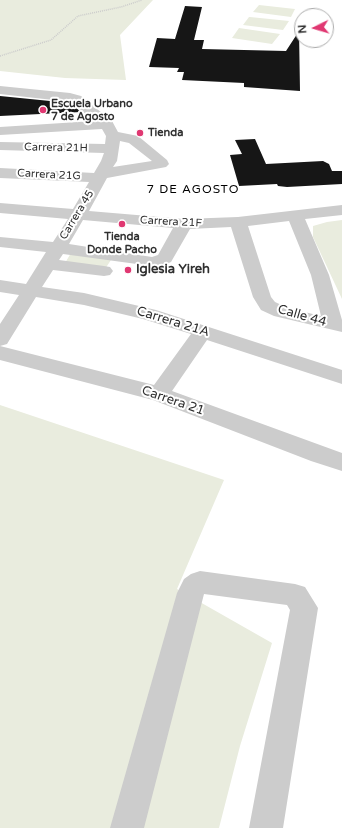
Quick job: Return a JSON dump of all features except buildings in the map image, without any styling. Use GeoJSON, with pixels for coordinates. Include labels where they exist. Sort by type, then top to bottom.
{"type":"FeatureCollection","features":[{"type":"Feature","properties":{"kind":"street"},"geometry":{"type":"LineString","coordinates":[[0,90],[70,97],[76,99],[94,113],[111,136]]}},
{"type":"Feature","properties":{"kind":"street"},"geometry":{"type":"LineString","coordinates":[[8,117],[94,113]]}},
{"type":"Feature","properties":{"kind":"street"},"geometry":{"type":"LineString","coordinates":[[0,131],[111,136]]}},
{"type":"Feature","properties":{"kind":"street","name":"Carrera 21H"},"geometry":{"type":"LineString","coordinates":[[0,146],[111,136]]}},
{"type":"Feature","properties":{"kind":"street","name":"Carrera 21G"},"geometry":{"type":"LineString","coordinates":[[0,173],[100,176],[161,164],[160,160],[133,139],[111,136]]}},
{"type":"Feature","properties":{"kind":"street","name":"Carrera 45"},"geometry":{"type":"LineString","coordinates":[[0,340],[79,214],[109,161],[111,136]]}},
{"type":"Feature","properties":{"kind":"street","name":"Carrera 21F"},"geometry":{"type":"LineString","coordinates":[[0,208],[184,224],[238,222],[342,210]]}},
{"type":"Feature","properties":{"kind":"street","name":"Calle 44"},"geometry":{"type":"LineString","coordinates":[[295,215],[320,275],[337,326]]}},
{"type":"Feature","properties":{"kind":"street","name":"Calle 44"},"geometry":{"type":"LineString","coordinates":[[238,222],[262,297],[268,306],[281,312],[337,326]]}},
{"type":"Feature","properties":{"kind":"street"},"geometry":{"type":"LineString","coordinates":[[48,264],[159,262],[165,258],[184,224]]}},
{"type":"Feature","properties":{"kind":"street"},"geometry":{"type":"LineString","coordinates":[[0,242],[57,248],[109,264]]}},
{"type":"Feature","properties":{"kind":"street"},"geometry":{"type":"LineString","coordinates":[[84,299],[109,264]]}},
{"type":"Feature","properties":{"kind":"street","name":"Carrera 21A"},"geometry":{"type":"LineString","coordinates":[[0,286],[84,299],[149,314],[342,377]]}},
{"type":"Feature","properties":{"kind":"street"},"geometry":{"type":"LineString","coordinates":[[160,394],[203,331]]}},
{"type":"Feature","properties":{"kind":"street","name":"Carrera 21"},"geometry":{"type":"LineString","coordinates":[[0,353],[160,394],[319,455],[342,462]]}},
{"type":"Feature","properties":{"kind":"street"},"geometry":{"type":"LineString","coordinates":[[127,828],[190,593],[193,587],[200,582],[294,595],[304,608],[266,828]]}},
{"type":"Feature","properties":{"kind":"path"},"geometry":{"type":"LineString","coordinates":[[0,56],[51,40],[78,16],[121,7],[142,0]]}},
{"type":"Feature","properties":{"kind":"shaded area"},"geometry":{"type":"Polygon","coordinates":[[[0,0],[153,0],[120,35],[126,80],[65,78],[0,71],[0,0]]]}},
{"type":"Feature","properties":{"kind":"shaded area"},"geometry":{"type":"Polygon","coordinates":[[[259,5],[294,9],[291,17],[253,12],[259,5]]]}},
{"type":"Feature","properties":{"kind":"shaded area"},"geometry":{"type":"Polygon","coordinates":[[[249,17],[289,21],[283,30],[243,25],[249,17]]]}},
{"type":"Feature","properties":{"kind":"shaded area"},"geometry":{"type":"Polygon","coordinates":[[[239,28],[280,34],[272,44],[232,38],[239,28]]]}},
{"type":"Feature","properties":{"kind":"shaded area"},"geometry":{"type":"Polygon","coordinates":[[[342,220],[342,299],[313,237],[313,226],[342,220]]]}},
{"type":"Feature","properties":{"kind":"shaded area"},"geometry":{"type":"Polygon","coordinates":[[[71,253],[111,260],[105,269],[65,263],[71,253]]]}},
{"type":"Feature","properties":{"kind":"shaded area"},"geometry":{"type":"Polygon","coordinates":[[[0,405],[224,480],[177,589],[272,643],[240,746],[219,828],[0,828],[0,405]]]}},
{"type":"Feature","properties":{"kind":"place","name":"Escuela Urbano 7 de Agosto"},"geometry":{"type":"Point","coordinates":[43,110]}},
{"type":"Feature","properties":{"kind":"place","name":"Tienda"},"geometry":{"type":"Point","coordinates":[140,133]}},
{"type":"Feature","properties":{"kind":"place","name":"Tienda Donde Pacho"},"geometry":{"type":"Point","coordinates":[122,224]}},
{"type":"Feature","properties":{"kind":"place","name":"Iglesia Yireh"},"geometry":{"type":"Point","coordinates":[128,270]}},
{"type":"Feature","properties":{"kind":"district","name":"7 DE AGOSTO"},"geometry":{"type":"Point","coordinates":[193,190]}}]}
